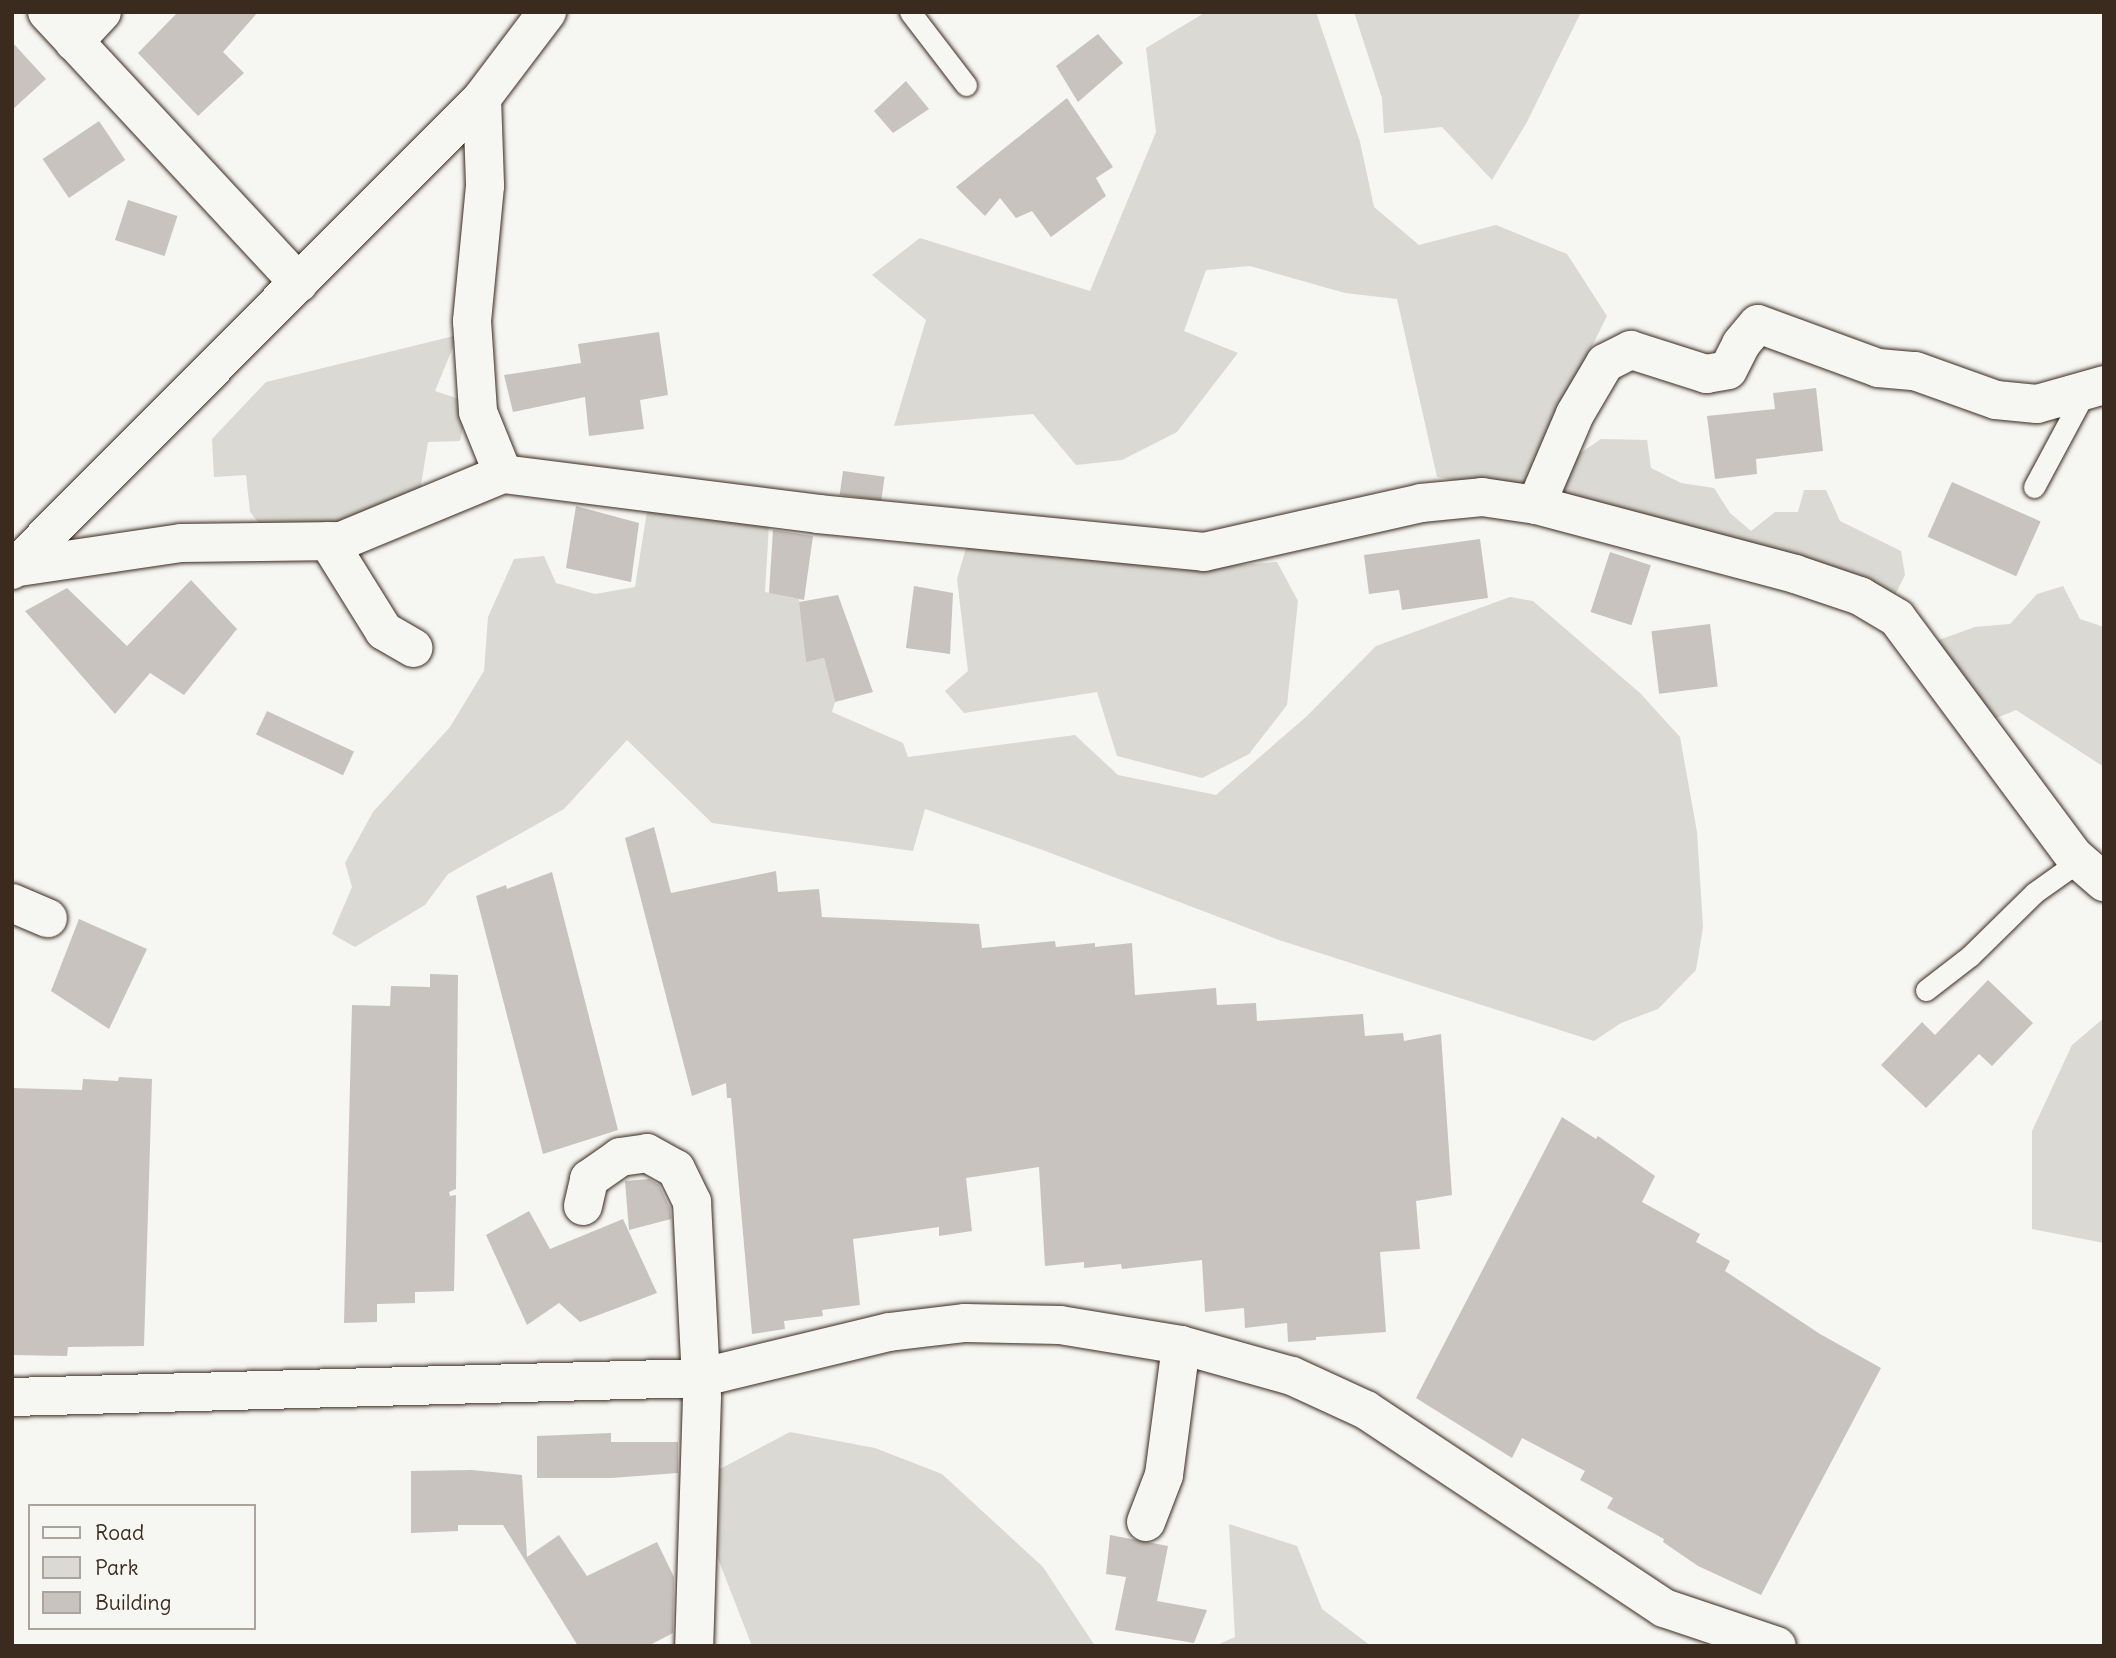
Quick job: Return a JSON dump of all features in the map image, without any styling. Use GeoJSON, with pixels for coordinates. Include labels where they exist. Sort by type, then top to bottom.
{"type":"FeatureCollection","features":[{"type":"Feature","properties":{"kind":"street"},"geometry":{"type":"LineString","coordinates":[[47,12],[299,283]]}},
{"type":"Feature","properties":{"kind":"street"},"geometry":{"type":"LineString","coordinates":[[74,42],[103,12]]}},
{"type":"Feature","properties":{"kind":"street"},"geometry":{"type":"LineString","coordinates":[[14,568],[482,98],[547,12]]}},
{"type":"Feature","properties":{"kind":"street"},"geometry":{"type":"LineString","coordinates":[[482,98],[485,186],[473,334],[478,412],[503,474]]}},
{"type":"Feature","properties":{"kind":"street"},"geometry":{"type":"LineString","coordinates":[[1536,505],[1575,414],[1605,363],[1631,350],[1706,374],[1728,370],[1741,344],[1758,324],[1878,368],[1914,371],[1996,400],[2037,404],[2096,386]]}},
{"type":"Feature","properties":{"kind":"street"},"geometry":{"type":"LineString","coordinates":[[14,568],[181,544],[341,541],[503,474],[818,514],[1204,552],[1421,503],[1482,497],[1536,505],[1796,573],[1860,596],[1897,618],[2091,872]]}},
{"type":"Feature","properties":{"kind":"street"},"geometry":{"type":"LineString","coordinates":[[328,541],[384,631],[413,648]]}},
{"type":"Feature","properties":{"kind":"street"},"geometry":{"type":"LineString","coordinates":[[12,904],[48,918]]}},
{"type":"Feature","properties":{"kind":"street"},"geometry":{"type":"LineString","coordinates":[[583,1206],[589,1179],[620,1157],[647,1153],[676,1169],[692,1202],[700,1316],[699,1378],[702,1396],[694,1646]]}},
{"type":"Feature","properties":{"kind":"street"},"geometry":{"type":"LineString","coordinates":[[12,1397],[699,1378],[889,1332],[965,1323],[1060,1325],[1181,1345],[1292,1376],[1366,1410],[1664,1608],[1777,1646]]}},
{"type":"Feature","properties":{"kind":"street"},"geometry":{"type":"LineString","coordinates":[[1146,1522],[1164,1475],[1181,1345]]}},
{"type":"Feature","properties":{"kind":"lane"},"geometry":{"type":"LineString","coordinates":[[910,12],[966,85]]}},
{"type":"Feature","properties":{"kind":"lane"},"geometry":{"type":"LineString","coordinates":[[2034,487],[2069,417],[2096,386]]}},
{"type":"Feature","properties":{"kind":"lane"},"geometry":{"type":"LineString","coordinates":[[1926,990],[1970,956],[2034,894],[2091,872]]}},
{"type":"Feature","properties":{"kind":"green space"},"geometry":{"type":"Polygon","coordinates":[[[1206,12],[1316,12],[1360,142],[1374,207],[1419,245],[1496,225],[1567,254],[1607,316],[1520,492],[1437,477],[1397,299],[1345,293],[1250,266],[1206,270],[1184,331],[1238,353],[1177,432],[1122,460],[1076,465],[1033,414],[894,426],[926,320],[872,275],[920,238],[1090,291],[1156,132],[1146,48],[1206,12]]]}},
{"type":"Feature","properties":{"kind":"green space"},"geometry":{"type":"Polygon","coordinates":[[[1354,12],[1581,12],[1527,122],[1492,180],[1442,127],[1384,133],[1382,98],[1354,12]]]}},
{"type":"Feature","properties":{"kind":"green space"},"geometry":{"type":"Polygon","coordinates":[[[458,335],[435,391],[465,401],[467,410],[460,441],[428,442],[419,497],[343,535],[270,537],[250,512],[246,475],[214,477],[212,439],[266,382],[458,335]]]}},
{"type":"Feature","properties":{"kind":"green space"},"geometry":{"type":"Polygon","coordinates":[[[1601,439],[1647,440],[1651,468],[1681,483],[1714,488],[1730,513],[1751,531],[1775,512],[1798,512],[1804,490],[1826,490],[1840,521],[1901,551],[1905,575],[1891,603],[1555,497],[1579,454],[1601,439]]]}},
{"type":"Feature","properties":{"kind":"green space"},"geometry":{"type":"Polygon","coordinates":[[[648,505],[769,523],[765,592],[799,599],[806,661],[824,658],[835,702],[832,712],[903,743],[908,757],[1075,735],[1118,775],[1216,795],[1307,716],[1376,646],[1510,597],[1533,601],[1640,693],[1680,737],[1697,832],[1703,927],[1696,970],[1658,1009],[1621,1023],[1594,1041],[1279,940],[1040,849],[925,809],[913,851],[712,823],[627,740],[564,809],[448,874],[425,905],[355,947],[332,934],[352,887],[345,863],[373,812],[450,727],[484,671],[488,617],[514,559],[544,556],[556,583],[595,594],[635,587],[648,505]]]}},
{"type":"Feature","properties":{"kind":"green space"},"geometry":{"type":"Polygon","coordinates":[[[974,542],[1179,570],[1277,562],[1298,601],[1287,705],[1249,754],[1202,778],[1117,756],[1097,692],[964,713],[945,691],[968,671],[957,579],[966,548],[974,542]]]}},
{"type":"Feature","properties":{"kind":"green space"},"geometry":{"type":"Polygon","coordinates":[[[2063,586],[2080,619],[2104,627],[2104,767],[2016,710],[1994,719],[1936,641],[1975,627],[2010,624],[2037,594],[2063,586]]]}},
{"type":"Feature","properties":{"kind":"green space"},"geometry":{"type":"Polygon","coordinates":[[[2104,1018],[2104,1243],[2032,1229],[2032,1131],[2072,1045],[2104,1018]]]}},
{"type":"Feature","properties":{"kind":"green space"},"geometry":{"type":"Polygon","coordinates":[[[790,1432],[875,1448],[942,1474],[1043,1567],[1095,1646],[752,1646],[717,1556],[718,1470],[790,1432]]]}},
{"type":"Feature","properties":{"kind":"green space"},"geometry":{"type":"Polygon","coordinates":[[[1229,1524],[1297,1546],[1322,1609],[1371,1646],[1215,1646],[1235,1637],[1229,1524]]]}},
{"type":"Feature","properties":{"kind":"building"},"geometry":{"type":"Polygon","coordinates":[[[178,12],[258,12],[223,52],[244,73],[198,116],[138,53],[178,12]]]}},
{"type":"Feature","properties":{"kind":"building"},"geometry":{"type":"Polygon","coordinates":[[[1098,34],[1123,63],[1078,102],[1056,66],[1098,34]]]}},
{"type":"Feature","properties":{"kind":"building"},"geometry":{"type":"Polygon","coordinates":[[[12,42],[46,79],[12,110],[12,42]]]}},
{"type":"Feature","properties":{"kind":"building"},"geometry":{"type":"Polygon","coordinates":[[[906,81],[929,109],[893,133],[874,111],[906,81]]]}},
{"type":"Feature","properties":{"kind":"building"},"geometry":{"type":"Polygon","coordinates":[[[1067,98],[1113,167],[1096,178],[1106,196],[1051,237],[1032,211],[1016,218],[1000,198],[985,216],[956,187],[1067,98]]]}},
{"type":"Feature","properties":{"kind":"building"},"geometry":{"type":"Polygon","coordinates":[[[99,121],[125,160],[69,198],[43,159],[99,121]]]}},
{"type":"Feature","properties":{"kind":"building"},"geometry":{"type":"Polygon","coordinates":[[[128,200],[177,216],[164,256],[115,240],[128,200]]]}},
{"type":"Feature","properties":{"kind":"building"},"geometry":{"type":"Polygon","coordinates":[[[659,332],[668,395],[640,400],[644,429],[589,436],[585,397],[513,412],[504,375],[581,363],[578,344],[659,332]]]}},
{"type":"Feature","properties":{"kind":"building"},"geometry":{"type":"Polygon","coordinates":[[[1816,388],[1823,451],[1756,459],[1757,474],[1715,479],[1707,416],[1775,409],[1773,393],[1816,388]]]}},
{"type":"Feature","properties":{"kind":"building"},"geometry":{"type":"Polygon","coordinates":[[[843,471],[885,477],[881,501],[840,495],[843,471]]]}},
{"type":"Feature","properties":{"kind":"building"},"geometry":{"type":"Polygon","coordinates":[[[1952,482],[2041,521],[2016,576],[1928,537],[1952,482]]]}},
{"type":"Feature","properties":{"kind":"building"},"geometry":{"type":"Polygon","coordinates":[[[576,506],[639,523],[631,582],[566,568],[576,506]]]}},
{"type":"Feature","properties":{"kind":"building"},"geometry":{"type":"Polygon","coordinates":[[[773,530],[813,536],[804,600],[769,593],[773,530]]]}},
{"type":"Feature","properties":{"kind":"building"},"geometry":{"type":"Polygon","coordinates":[[[1480,539],[1488,598],[1402,610],[1399,590],[1369,594],[1364,555],[1480,539]]]}},
{"type":"Feature","properties":{"kind":"building"},"geometry":{"type":"Polygon","coordinates":[[[1610,552],[1651,565],[1631,625],[1591,612],[1610,552]]]}},
{"type":"Feature","properties":{"kind":"building"},"geometry":{"type":"Polygon","coordinates":[[[191,580],[237,629],[184,695],[150,673],[115,714],[25,611],[67,588],[127,646],[191,580]]]}},
{"type":"Feature","properties":{"kind":"building"},"geometry":{"type":"Polygon","coordinates":[[[914,586],[953,593],[950,654],[906,648],[914,586]]]}},
{"type":"Feature","properties":{"kind":"building"},"geometry":{"type":"Polygon","coordinates":[[[838,595],[873,692],[835,702],[824,658],[806,662],[799,602],[838,595]]]}},
{"type":"Feature","properties":{"kind":"building"},"geometry":{"type":"Polygon","coordinates":[[[1710,624],[1718,687],[1659,694],[1651,631],[1710,624]]]}},
{"type":"Feature","properties":{"kind":"building"},"geometry":{"type":"Polygon","coordinates":[[[267,711],[354,752],[343,775],[256,735],[267,711]]]}},
{"type":"Feature","properties":{"kind":"building"},"geometry":{"type":"Polygon","coordinates":[[[654,827],[671,893],[776,871],[778,892],[819,889],[822,917],[979,924],[982,948],[1055,941],[1056,947],[1132,943],[1135,995],[1216,988],[1217,1005],[1256,1003],[1257,1021],[1363,1014],[1365,1036],[1403,1033],[1404,1041],[1441,1034],[1452,1195],[1416,1201],[1420,1249],[1380,1252],[1386,1332],[1316,1337],[1316,1340],[1288,1342],[1287,1323],[1245,1328],[1244,1308],[1205,1312],[1202,1260],[1122,1269],[1121,1264],[1084,1268],[1084,1262],[1045,1266],[1039,1167],[966,1178],[972,1231],[939,1236],[939,1227],[853,1239],[860,1305],[822,1310],[823,1316],[784,1321],[785,1329],[752,1334],[731,1098],[727,1098],[726,1083],[692,1096],[625,838],[654,827]]]}},
{"type":"Feature","properties":{"kind":"building"},"geometry":{"type":"Polygon","coordinates":[[[552,872],[618,1130],[543,1154],[476,896],[506,885],[507,889],[552,872]]]}},
{"type":"Feature","properties":{"kind":"building"},"geometry":{"type":"Polygon","coordinates":[[[79,919],[147,949],[109,1029],[51,991],[79,919]]]}},
{"type":"Feature","properties":{"kind":"building"},"geometry":{"type":"Polygon","coordinates":[[[430,974],[458,975],[456,1189],[449,1192],[450,1196],[456,1195],[454,1291],[415,1292],[415,1303],[377,1304],[377,1322],[344,1323],[352,1005],[390,1006],[391,986],[430,987],[430,974]]]}},
{"type":"Feature","properties":{"kind":"building"},"geometry":{"type":"Polygon","coordinates":[[[1988,980],[2033,1023],[1992,1066],[1979,1054],[1926,1108],[1881,1065],[1922,1022],[1935,1035],[1988,980]]]}},
{"type":"Feature","properties":{"kind":"building"},"geometry":{"type":"Polygon","coordinates":[[[119,1077],[152,1079],[144,1346],[68,1347],[67,1356],[12,1355],[12,1088],[82,1090],[83,1079],[118,1081],[119,1077]]]}},
{"type":"Feature","properties":{"kind":"building"},"geometry":{"type":"Polygon","coordinates":[[[1562,1117],[1596,1139],[1598,1136],[1655,1176],[1642,1202],[1700,1234],[1696,1242],[1730,1261],[1725,1271],[1820,1334],[1881,1368],[1761,1595],[1698,1566],[1663,1542],[1664,1539],[1607,1508],[1613,1498],[1580,1480],[1585,1471],[1522,1438],[1512,1458],[1416,1398],[1562,1117]]]}},
{"type":"Feature","properties":{"kind":"building"},"geometry":{"type":"Polygon","coordinates":[[[649,1179],[659,1185],[670,1208],[671,1219],[629,1230],[625,1181],[649,1179]]]}},
{"type":"Feature","properties":{"kind":"building"},"geometry":{"type":"Polygon","coordinates":[[[529,1211],[550,1249],[623,1219],[657,1293],[580,1322],[559,1303],[527,1325],[486,1235],[529,1211]]]}},
{"type":"Feature","properties":{"kind":"building"},"geometry":{"type":"Polygon","coordinates":[[[611,1433],[611,1442],[678,1442],[678,1473],[611,1478],[537,1478],[537,1436],[611,1433]]]}},
{"type":"Feature","properties":{"kind":"building"},"geometry":{"type":"Polygon","coordinates":[[[472,1470],[522,1475],[527,1557],[559,1535],[587,1576],[657,1542],[674,1577],[673,1633],[648,1646],[578,1646],[503,1525],[458,1525],[458,1531],[411,1533],[411,1471],[472,1470]]]}},
{"type":"Feature","properties":{"kind":"building"},"geometry":{"type":"Polygon","coordinates":[[[1110,1535],[1168,1546],[1157,1601],[1207,1610],[1194,1643],[1115,1630],[1126,1577],[1106,1574],[1110,1535]]]}}]}
